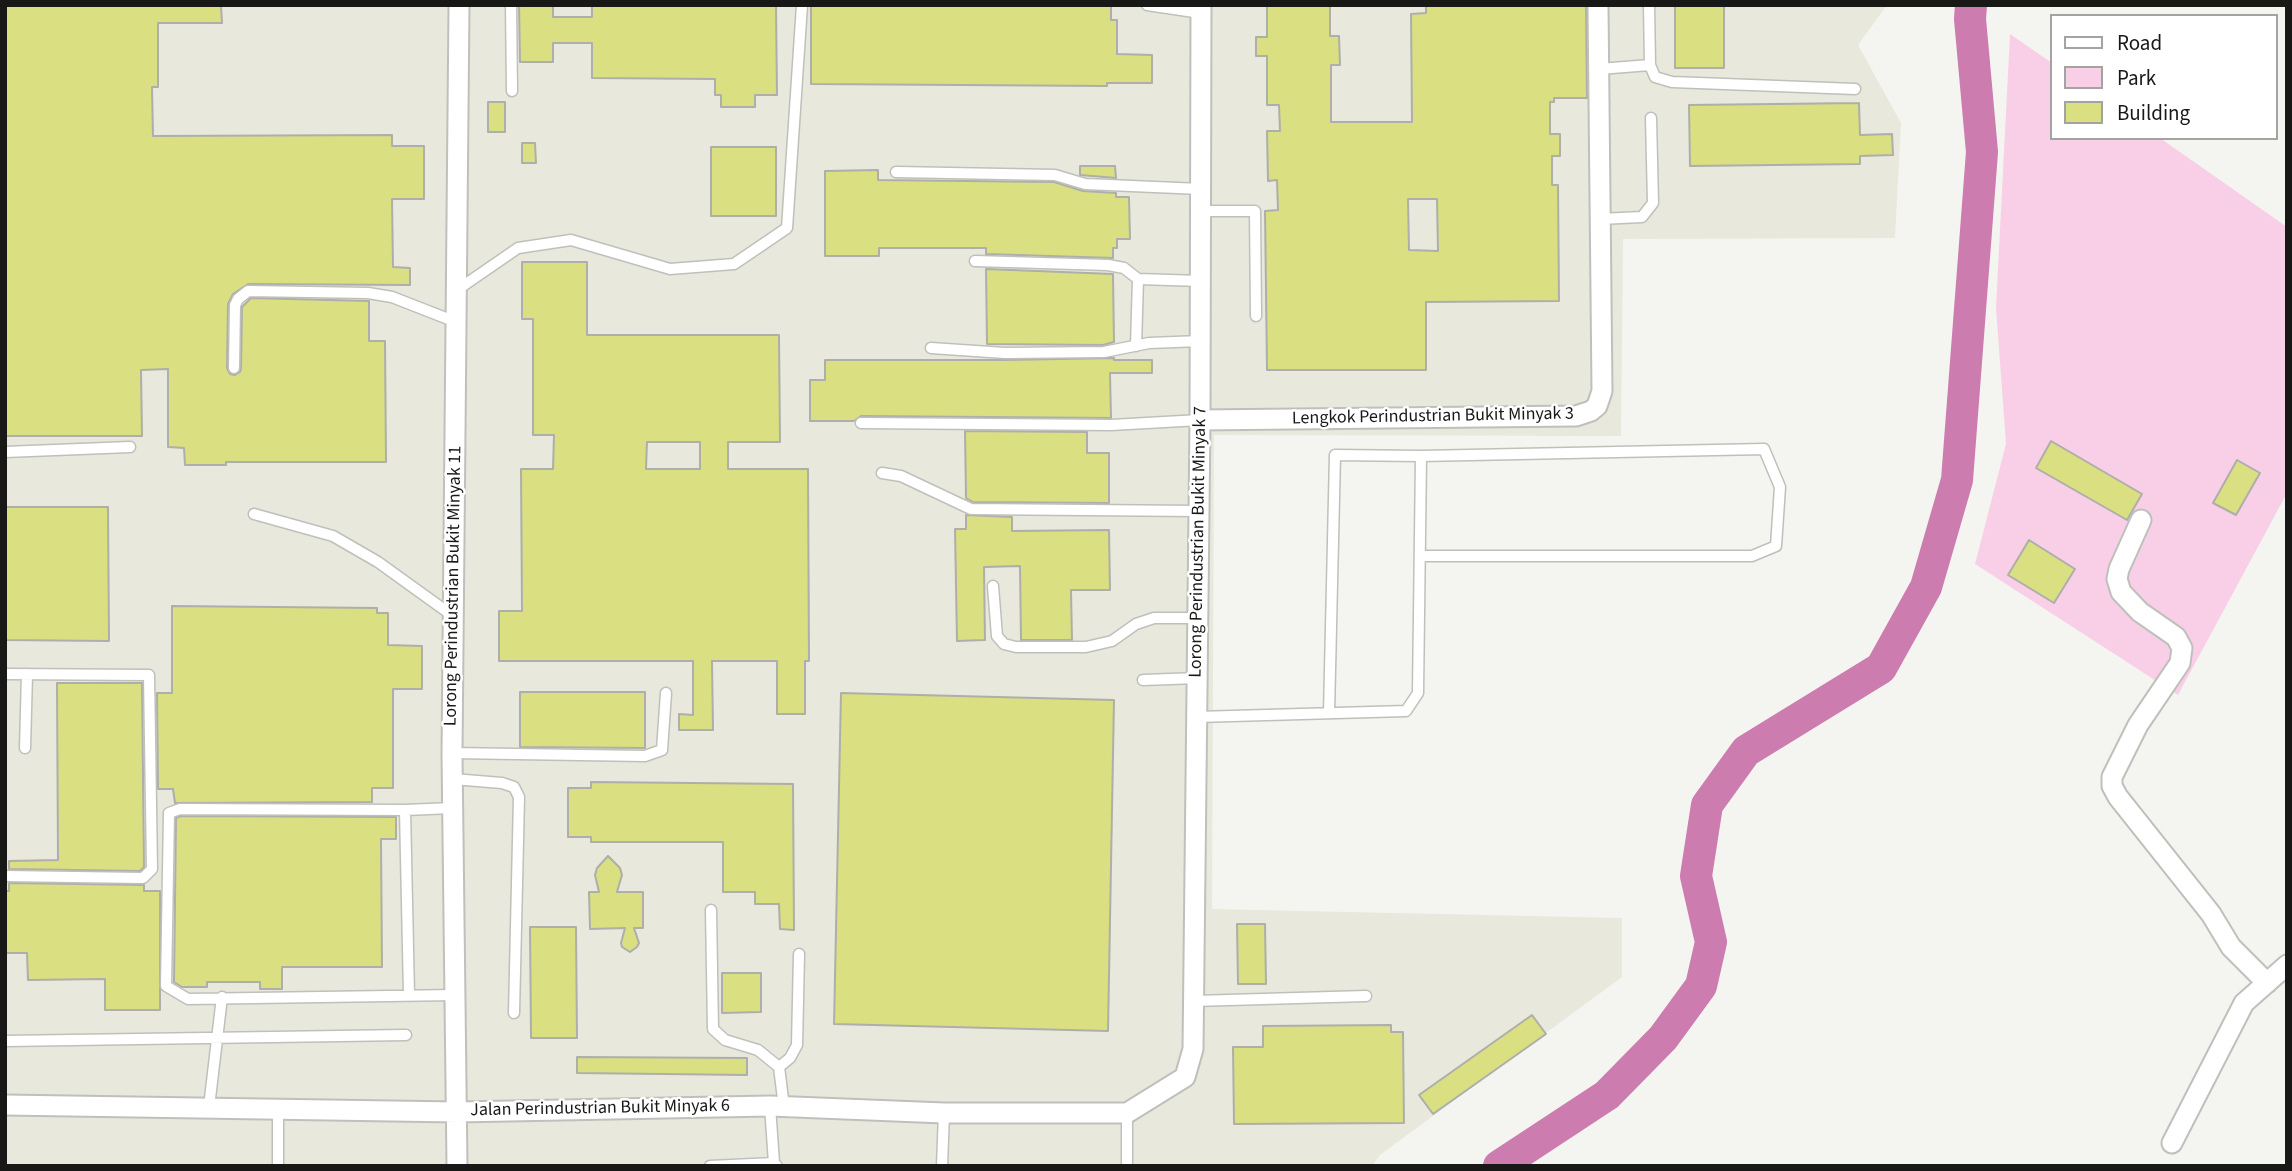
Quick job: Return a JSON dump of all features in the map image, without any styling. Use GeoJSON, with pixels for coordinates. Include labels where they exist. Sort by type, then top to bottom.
{"type":"FeatureCollection","features":[{"type":"Feature","properties":{"kind":"street","name":"Lorong Perindustrian Bukit Minyak 11"},"geometry":{"type":"LineString","coordinates":[[457,1166],[452,753],[459,5]]}},
{"type":"Feature","properties":{"kind":"street","name":"Lengkok Perindustrian Bukit Minyak 3"},"geometry":{"type":"LineString","coordinates":[[1200,420],[1576,416],[1591,411],[1601,398],[1602,391],[1598,5]]}},
{"type":"Feature","properties":{"kind":"street","name":"Lorong Perindustrian Bukit Minyak 7"},"geometry":{"type":"LineString","coordinates":[[1127,1113],[1185,1077],[1193,1049],[1201,341],[1201,9]]}},
{"type":"Feature","properties":{"kind":"street"},"geometry":{"type":"LineString","coordinates":[[2141,520],[2119,569],[2121,592],[2140,612],[2176,637],[2182,648],[2180,663],[2138,725],[2112,777],[2112,786],[2211,914],[2231,947],[2267,983]]}},
{"type":"Feature","properties":{"kind":"street"},"geometry":{"type":"LineString","coordinates":[[2172,1143],[2244,1003],[2287,965]]}},
{"type":"Feature","properties":{"kind":"street","name":"Jalan Perindustrian Bukit Minyak 6"},"geometry":{"type":"LineString","coordinates":[[5,1105],[457,1112],[777,1106],[944,1113],[1127,1113]]}},
{"type":"Feature","properties":{"kind":"lane"},"geometry":{"type":"LineString","coordinates":[[511,5],[512,91]]}},
{"type":"Feature","properties":{"kind":"lane"},"geometry":{"type":"LineString","coordinates":[[457,290],[518,248],[571,240],[670,270],[734,264],[787,228],[802,5]]}},
{"type":"Feature","properties":{"kind":"lane"},"geometry":{"type":"LineString","coordinates":[[1147,5],[1201,9]]}},
{"type":"Feature","properties":{"kind":"lane"},"geometry":{"type":"LineString","coordinates":[[1649,5],[1650,65],[1655,76],[1672,82],[1855,89]]}},
{"type":"Feature","properties":{"kind":"lane"},"geometry":{"type":"LineString","coordinates":[[1599,69],[1650,65]]}},
{"type":"Feature","properties":{"kind":"lane"},"geometry":{"type":"LineString","coordinates":[[1600,219],[1642,217],[1653,203],[1651,118]]}},
{"type":"Feature","properties":{"kind":"lane"},"geometry":{"type":"LineString","coordinates":[[896,172],[1055,176],[1085,184],[1201,190]]}},
{"type":"Feature","properties":{"kind":"lane"},"geometry":{"type":"LineString","coordinates":[[1201,211],[1255,211],[1256,317]]}},
{"type":"Feature","properties":{"kind":"lane"},"geometry":{"type":"LineString","coordinates":[[975,261],[1108,265],[1124,268],[1138,279],[1201,281]]}},
{"type":"Feature","properties":{"kind":"lane"},"geometry":{"type":"LineString","coordinates":[[1136,346],[1138,279]]}},
{"type":"Feature","properties":{"kind":"lane"},"geometry":{"type":"LineString","coordinates":[[234,368],[235,305],[248,291],[368,293],[392,297],[456,322]]}},
{"type":"Feature","properties":{"kind":"lane"},"geometry":{"type":"LineString","coordinates":[[931,348],[1004,354],[1104,352],[1136,346],[1201,341]]}},
{"type":"Feature","properties":{"kind":"lane"},"geometry":{"type":"LineString","coordinates":[[861,423],[1111,425],[1200,420]]}},
{"type":"Feature","properties":{"kind":"lane"},"geometry":{"type":"LineString","coordinates":[[5,452],[130,447]]}},
{"type":"Feature","properties":{"kind":"lane"},"geometry":{"type":"LineString","coordinates":[[1329,713],[1335,455],[1420,456],[1764,449],[1780,487],[1776,546],[1752,556],[1419,556]]}},
{"type":"Feature","properties":{"kind":"lane"},"geometry":{"type":"LineString","coordinates":[[1197,717],[1406,711],[1418,693],[1420,456]]}},
{"type":"Feature","properties":{"kind":"lane"},"geometry":{"type":"LineString","coordinates":[[881,473],[901,476],[971,509],[1199,511]]}},
{"type":"Feature","properties":{"kind":"lane"},"geometry":{"type":"LineString","coordinates":[[254,514],[333,536],[379,562],[454,616]]}},
{"type":"Feature","properties":{"kind":"lane"},"geometry":{"type":"LineString","coordinates":[[993,586],[998,636],[1004,644],[1016,647],[1086,647],[1112,641],[1136,624],[1154,618],[1198,618]]}},
{"type":"Feature","properties":{"kind":"lane"},"geometry":{"type":"LineString","coordinates":[[5,674],[149,675],[152,869],[143,878],[5,876]]}},
{"type":"Feature","properties":{"kind":"lane"},"geometry":{"type":"LineString","coordinates":[[25,748],[27,674]]}},
{"type":"Feature","properties":{"kind":"lane"},"geometry":{"type":"LineString","coordinates":[[1143,680],[1198,678]]}},
{"type":"Feature","properties":{"kind":"lane"},"geometry":{"type":"LineString","coordinates":[[452,753],[645,756],[662,750],[666,693]]}},
{"type":"Feature","properties":{"kind":"lane"},"geometry":{"type":"LineString","coordinates":[[453,779],[502,783],[514,787],[519,797],[514,1013]]}},
{"type":"Feature","properties":{"kind":"lane"},"geometry":{"type":"LineString","coordinates":[[453,808],[180,809],[169,813],[166,986],[188,999],[456,995]]}},
{"type":"Feature","properties":{"kind":"lane"},"geometry":{"type":"LineString","coordinates":[[405,810],[409,995]]}},
{"type":"Feature","properties":{"kind":"lane"},"geometry":{"type":"LineString","coordinates":[[710,910],[713,1029],[725,1040],[758,1050],[779,1067]]}},
{"type":"Feature","properties":{"kind":"lane"},"geometry":{"type":"LineString","coordinates":[[710,1166],[776,1164],[779,1067],[790,1058],[797,1045],[799,954]]}},
{"type":"Feature","properties":{"kind":"lane"},"geometry":{"type":"LineString","coordinates":[[1194,1001],[1366,996]]}},
{"type":"Feature","properties":{"kind":"lane"},"geometry":{"type":"LineString","coordinates":[[209,1107],[222,997]]}},
{"type":"Feature","properties":{"kind":"lane"},"geometry":{"type":"LineString","coordinates":[[5,1041],[406,1035]]}},
{"type":"Feature","properties":{"kind":"lane"},"geometry":{"type":"LineString","coordinates":[[278,1108],[278,1165]]}},
{"type":"Feature","properties":{"kind":"lane"},"geometry":{"type":"LineString","coordinates":[[943,1166],[944,1113]]}},
{"type":"Feature","properties":{"kind":"lane"},"geometry":{"type":"LineString","coordinates":[[1127,1113],[1127,1166]]}},
{"type":"Feature","properties":{"kind":"shaded area"},"geometry":{"type":"Polygon","coordinates":[[[5,5],[1887,5],[1858,45],[1901,123],[1895,238],[1623,239],[1621,436],[1214,435],[1212,909],[1622,918],[1622,977],[1380,1155],[1372,1166],[5,1166],[5,5]]]}},
{"type":"Feature","properties":{"kind":"green space"},"geometry":{"type":"Polygon","coordinates":[[[2010,34],[2050,62],[2050,140],[2163,140],[2287,227],[2287,493],[2178,695],[1975,564],[2006,444],[1996,308],[2010,34]]]}},
{"type":"Feature","properties":{"kind":"building"},"geometry":{"type":"Polygon","coordinates":[[[5,5],[221,5],[222,23],[158,23],[158,87],[152,87],[153,136],[392,135],[392,146],[424,146],[424,199],[392,199],[393,267],[410,268],[410,285],[248,284],[233,294],[228,304],[227,368],[230,374],[235,375],[241,368],[242,307],[251,298],[369,301],[369,341],[385,341],[386,462],[226,462],[226,465],[185,465],[184,448],[168,447],[168,369],[141,370],[142,436],[5,436],[5,5]]]}},
{"type":"Feature","properties":{"kind":"building"},"geometry":{"type":"Polygon","coordinates":[[[519,5],[553,5],[553,17],[592,17],[592,5],[776,5],[777,95],[755,95],[755,107],[721,107],[721,95],[715,95],[715,79],[592,78],[592,43],[553,43],[553,62],[520,62],[519,5]]]}},
{"type":"Feature","properties":{"kind":"building"},"geometry":{"type":"Polygon","coordinates":[[[811,5],[1111,5],[1111,20],[1117,20],[1117,54],[1152,55],[1152,83],[1107,83],[1107,86],[811,84],[811,5]]]}},
{"type":"Feature","properties":{"kind":"building"},"geometry":{"type":"Polygon","coordinates":[[[1267,5],[1330,5],[1330,36],[1339,36],[1340,65],[1331,65],[1331,122],[1412,122],[1411,14],[1426,13],[1426,5],[1586,5],[1587,98],[1554,98],[1554,102],[1550,102],[1550,134],[1560,134],[1560,156],[1552,156],[1552,185],[1558,185],[1559,301],[1426,302],[1426,370],[1267,370],[1265,211],[1278,210],[1277,180],[1268,181],[1267,131],[1280,131],[1279,105],[1267,105],[1267,56],[1256,56],[1256,37],[1267,37],[1267,5]],[[1408,199],[1409,250],[1438,251],[1437,199],[1408,199]]]}},
{"type":"Feature","properties":{"kind":"building"},"geometry":{"type":"Polygon","coordinates":[[[1675,5],[1724,5],[1724,68],[1675,68],[1675,5]]]}},
{"type":"Feature","properties":{"kind":"building"},"geometry":{"type":"Polygon","coordinates":[[[488,102],[505,102],[505,132],[488,132],[488,102]]]}},
{"type":"Feature","properties":{"kind":"building"},"geometry":{"type":"Polygon","coordinates":[[[1859,103],[1860,135],[1892,134],[1893,155],[1860,156],[1860,164],[1690,166],[1689,105],[1859,103]]]}},
{"type":"Feature","properties":{"kind":"building"},"geometry":{"type":"Polygon","coordinates":[[[522,143],[535,143],[536,163],[522,163],[522,143]]]}},
{"type":"Feature","properties":{"kind":"building"},"geometry":{"type":"Polygon","coordinates":[[[711,147],[776,147],[776,216],[711,216],[711,147]]]}},
{"type":"Feature","properties":{"kind":"building"},"geometry":{"type":"Polygon","coordinates":[[[1080,166],[1115,166],[1116,178],[1080,175],[1080,166]]]}},
{"type":"Feature","properties":{"kind":"building"},"geometry":{"type":"Polygon","coordinates":[[[878,170],[878,180],[1054,182],[1083,191],[1116,193],[1116,197],[1129,197],[1130,239],[1117,239],[1113,258],[986,254],[986,248],[879,248],[879,256],[825,256],[825,171],[878,170]]]}},
{"type":"Feature","properties":{"kind":"building"},"geometry":{"type":"Polygon","coordinates":[[[522,262],[587,262],[587,335],[779,335],[780,442],[728,442],[728,469],[808,469],[809,661],[805,661],[805,714],[777,714],[777,661],[712,661],[713,730],[679,730],[679,714],[693,715],[693,661],[499,661],[499,611],[522,611],[521,469],[553,469],[554,435],[533,435],[533,319],[522,319],[522,262]],[[647,442],[646,469],[700,469],[700,442],[647,442]]]}},
{"type":"Feature","properties":{"kind":"building"},"geometry":{"type":"Polygon","coordinates":[[[986,269],[1113,274],[1114,342],[1103,345],[987,344],[986,269]]]}},
{"type":"Feature","properties":{"kind":"building"},"geometry":{"type":"Polygon","coordinates":[[[825,360],[1152,360],[1152,373],[1110,373],[1111,418],[861,416],[854,421],[810,421],[810,380],[825,380],[825,360]]]}},
{"type":"Feature","properties":{"kind":"building"},"geometry":{"type":"Polygon","coordinates":[[[965,431],[1087,432],[1087,453],[1109,453],[1109,503],[973,502],[966,498],[965,431]]]}},
{"type":"Feature","properties":{"kind":"building"},"geometry":{"type":"Polygon","coordinates":[[[2051,441],[2142,494],[2127,520],[2036,468],[2051,441]]]}},
{"type":"Feature","properties":{"kind":"building"},"geometry":{"type":"Polygon","coordinates":[[[2237,460],[2260,473],[2236,515],[2213,503],[2237,460]]]}},
{"type":"Feature","properties":{"kind":"building"},"geometry":{"type":"Polygon","coordinates":[[[5,507],[108,507],[109,641],[5,640],[5,507]]]}},
{"type":"Feature","properties":{"kind":"building"},"geometry":{"type":"Polygon","coordinates":[[[966,515],[1012,517],[1012,531],[1109,530],[1110,590],[1071,590],[1072,640],[1021,640],[1020,566],[984,567],[985,640],[957,641],[955,529],[966,529],[966,515]]]}},
{"type":"Feature","properties":{"kind":"building"},"geometry":{"type":"Polygon","coordinates":[[[2029,540],[2075,569],[2054,603],[2008,575],[2029,540]]]}},
{"type":"Feature","properties":{"kind":"building"},"geometry":{"type":"Polygon","coordinates":[[[172,606],[377,608],[377,613],[388,613],[388,645],[422,646],[422,689],[393,689],[393,788],[372,788],[372,802],[175,803],[173,789],[158,789],[157,693],[172,693],[172,606]]]}},
{"type":"Feature","properties":{"kind":"building"},"geometry":{"type":"Polygon","coordinates":[[[57,683],[142,683],[144,867],[140,871],[9,869],[9,861],[58,860],[57,683]]]}},
{"type":"Feature","properties":{"kind":"building"},"geometry":{"type":"Polygon","coordinates":[[[520,692],[645,692],[645,748],[520,747],[520,692]]]}},
{"type":"Feature","properties":{"kind":"building"},"geometry":{"type":"Polygon","coordinates":[[[841,693],[1114,700],[1108,1031],[834,1024],[841,693]]]}},
{"type":"Feature","properties":{"kind":"building"},"geometry":{"type":"Polygon","coordinates":[[[591,782],[793,784],[794,930],[780,929],[779,904],[755,904],[755,892],[723,892],[723,842],[591,842],[591,837],[568,837],[568,788],[591,788],[591,782]]]}},
{"type":"Feature","properties":{"kind":"building"},"geometry":{"type":"Polygon","coordinates":[[[396,817],[396,839],[381,839],[382,967],[282,967],[282,989],[260,989],[260,982],[207,982],[207,987],[182,987],[174,982],[176,818],[396,817]]]}},
{"type":"Feature","properties":{"kind":"building"},"geometry":{"type":"Polygon","coordinates":[[[608,856],[620,868],[622,875],[617,892],[643,892],[643,928],[634,928],[639,943],[630,952],[622,947],[621,943],[625,928],[590,929],[589,892],[599,892],[595,875],[597,868],[608,856]]]}},
{"type":"Feature","properties":{"kind":"building"},"geometry":{"type":"Polygon","coordinates":[[[9,883],[144,885],[144,891],[160,891],[160,1010],[105,1010],[105,979],[28,980],[27,953],[5,953],[5,891],[9,891],[9,883]]]}},
{"type":"Feature","properties":{"kind":"building"},"geometry":{"type":"Polygon","coordinates":[[[1237,924],[1265,924],[1266,984],[1238,984],[1237,924]]]}},
{"type":"Feature","properties":{"kind":"building"},"geometry":{"type":"Polygon","coordinates":[[[530,927],[576,927],[577,1038],[531,1038],[530,927]]]}},
{"type":"Feature","properties":{"kind":"building"},"geometry":{"type":"Polygon","coordinates":[[[722,973],[761,973],[761,1012],[722,1013],[722,973]]]}},
{"type":"Feature","properties":{"kind":"building"},"geometry":{"type":"Polygon","coordinates":[[[1532,1015],[1546,1034],[1433,1114],[1419,1095],[1532,1015]]]}},
{"type":"Feature","properties":{"kind":"building"},"geometry":{"type":"Polygon","coordinates":[[[1391,1025],[1391,1032],[1403,1032],[1404,1123],[1234,1124],[1233,1047],[1263,1047],[1263,1026],[1391,1025]]]}},
{"type":"Feature","properties":{"kind":"building"},"geometry":{"type":"Polygon","coordinates":[[[577,1057],[747,1058],[747,1075],[577,1073],[577,1057]]]}},
{"type":"Feature","properties":{"kind":"waterway"},"geometry":{"type":"LineString","coordinates":[[1499,1166],[1607,1095],[1663,1038],[1701,986],[1711,942],[1696,876],[1707,805],[1746,751],[1881,668],[1926,587],[1957,480],[1982,152],[1971,5]]}}]}
